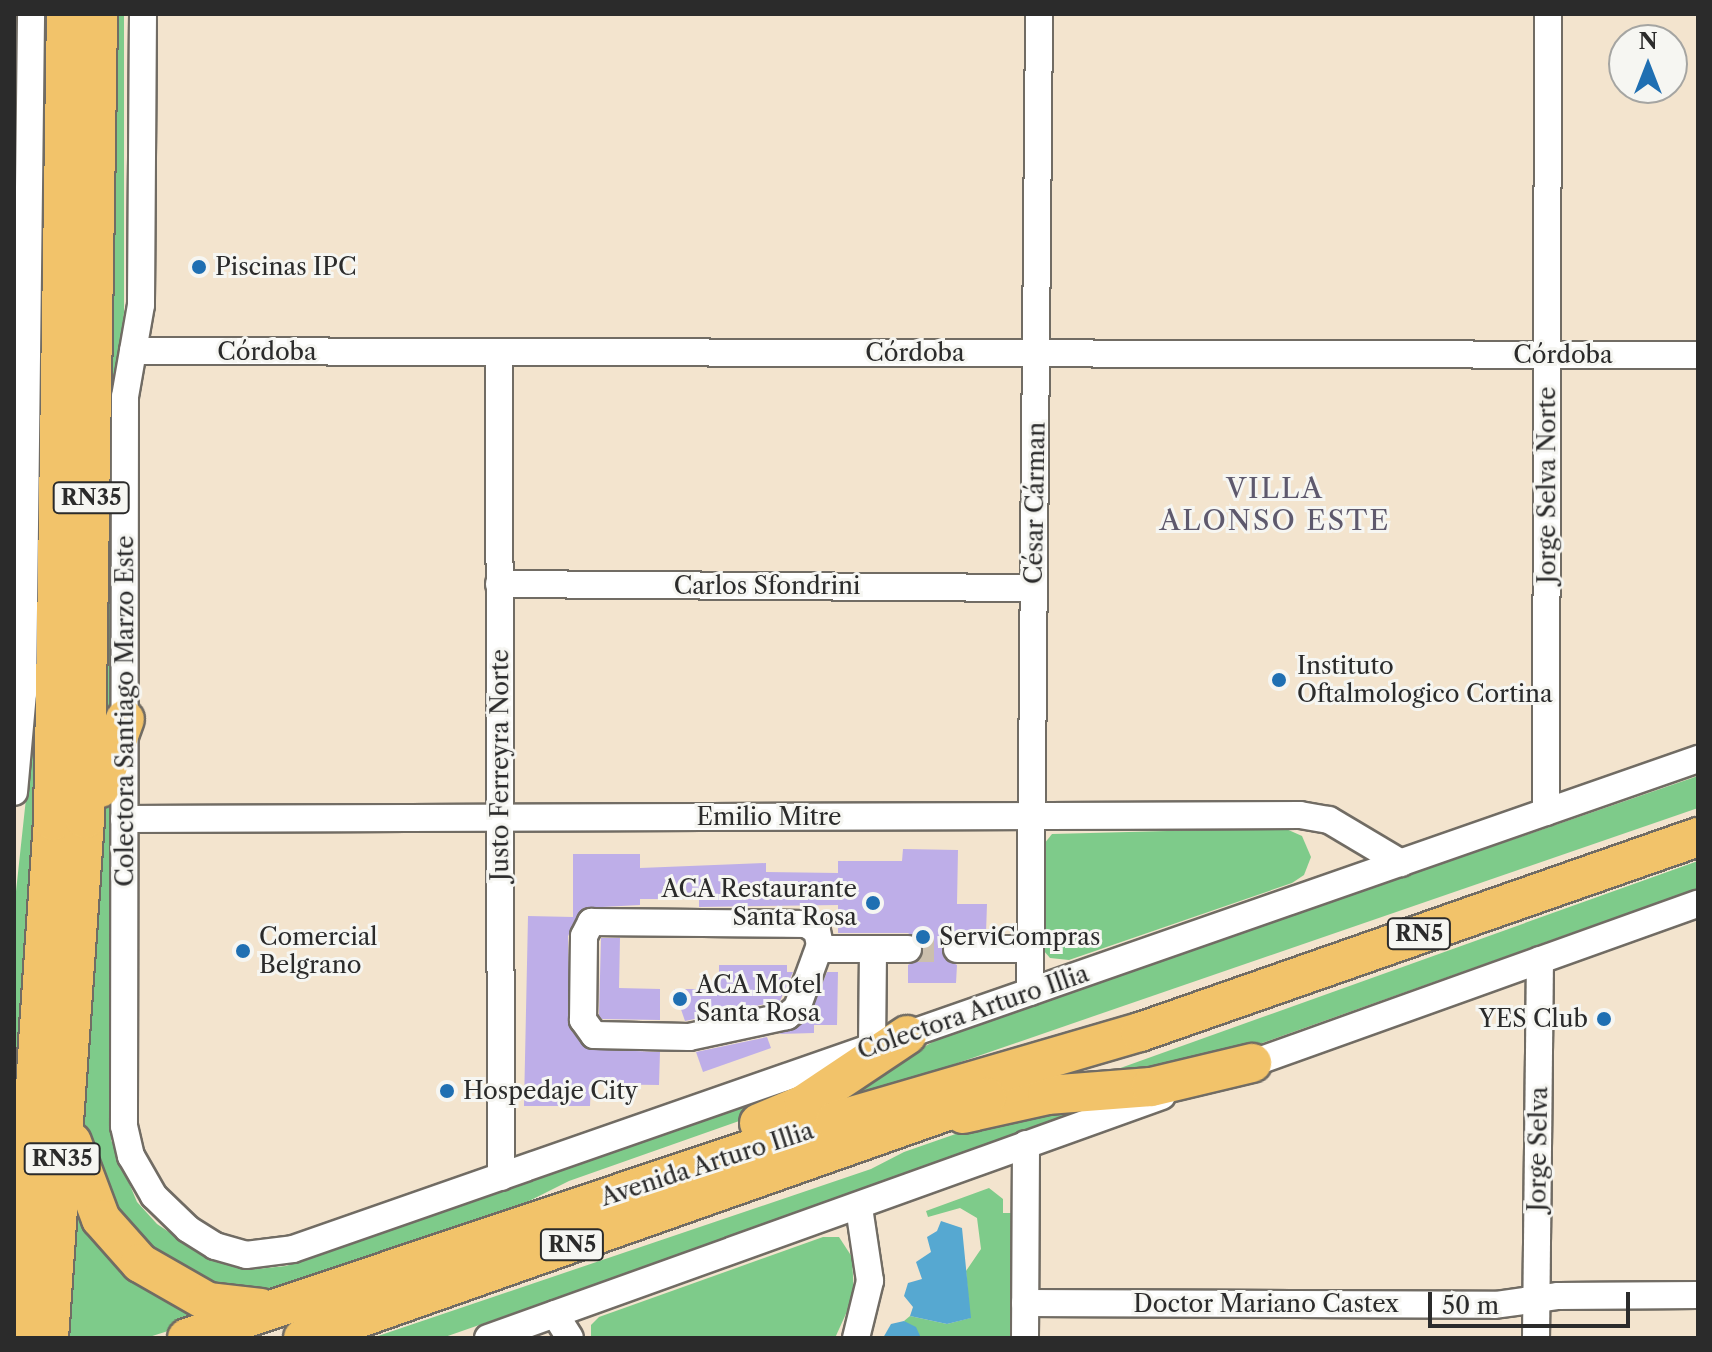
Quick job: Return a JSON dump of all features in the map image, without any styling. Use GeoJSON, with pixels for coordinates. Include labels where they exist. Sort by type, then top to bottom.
{"type":"FeatureCollection","features":[{"type":"Feature","properties":{"kind":"highway","name":"RN35"},"geometry":{"type":"LineString","coordinates":[[49,1338],[69,1063],[59,982],[55,789],[66,14]]}},
{"type":"Feature","properties":{"kind":"highway","name":"RN35"},"geometry":{"type":"LineString","coordinates":[[18,1338],[88,725],[98,14]]}},
{"type":"Feature","properties":{"kind":"highway"},"geometry":{"type":"LineString","coordinates":[[14,1192],[101,777],[125,719]]}},
{"type":"Feature","properties":{"kind":"highway","name":"Avenida Arturo Illia"},"geometry":{"type":"LineString","coordinates":[[187,1338],[886,1105],[1140,1032],[1698,837]]}},
{"type":"Feature","properties":{"kind":"highway","name":"Avenida Arturo Illia"},"geometry":{"type":"LineString","coordinates":[[312,1335],[918,1125],[1140,1032]]}},
{"type":"Feature","properties":{"kind":"highway"},"geometry":{"type":"LineString","coordinates":[[466,1245],[591,1182],[785,1113],[907,1035]]}},
{"type":"Feature","properties":{"kind":"highway"},"geometry":{"type":"LineString","coordinates":[[69,1063],[71,1137],[78,1170],[101,1219],[126,1250],[173,1286],[226,1308],[266,1308],[303,1299]]}},
{"type":"Feature","properties":{"kind":"highway"},"geometry":{"type":"LineString","coordinates":[[918,1125],[1037,1096],[1130,1091],[1252,1063]]}},
{"type":"Feature","properties":{"kind":"street"},"geometry":{"type":"LineString","coordinates":[[14,792],[23,707],[21,341],[31,14]]}},
{"type":"Feature","properties":{"kind":"street","name":"Colectora Santiago Marzo Este"},"geometry":{"type":"LineString","coordinates":[[143,14],[141,297],[125,397],[124,1111],[131,1156],[154,1196],[201,1238],[246,1255],[293,1249]]}},
{"type":"Feature","properties":{"kind":"street","name":"César Cárman"},"geometry":{"type":"LineString","coordinates":[[1030,992],[1039,14]]}},
{"type":"Feature","properties":{"kind":"street","name":"Jorge Selva Norte"},"geometry":{"type":"LineString","coordinates":[[1546,812],[1548,14]]}},
{"type":"Feature","properties":{"kind":"street","name":"Córdoba"},"geometry":{"type":"LineString","coordinates":[[133,351],[1698,355]]}},
{"type":"Feature","properties":{"kind":"street","name":"Justo Ferreyra Norte"},"geometry":{"type":"LineString","coordinates":[[499,352],[501,1177]]}},
{"type":"Feature","properties":{"kind":"street","name":"Carlos Sfondrini"},"geometry":{"type":"LineString","coordinates":[[499,584],[1034,588]]}},
{"type":"Feature","properties":{"kind":"street","name":"Colectora Arturo Illia"},"geometry":{"type":"LineString","coordinates":[[293,1249],[1698,759]]}},
{"type":"Feature","properties":{"kind":"street","name":"Emilio Mitre"},"geometry":{"type":"LineString","coordinates":[[124,819],[1310,816],[1329,820],[1401,863]]}},
{"type":"Feature","properties":{"kind":"street"},"geometry":{"type":"LineString","coordinates":[[488,1338],[1698,904]]}},
{"type":"Feature","properties":{"kind":"street"},"geometry":{"type":"LineString","coordinates":[[591,922],[806,924],[817,931],[819,949],[797,1008],[787,1016],[689,1037],[594,1035],[585,1028],[584,936],[591,922]]}},
{"type":"Feature","properties":{"kind":"street"},"geometry":{"type":"LineString","coordinates":[[819,949],[908,949]]}},
{"type":"Feature","properties":{"kind":"street"},"geometry":{"type":"LineString","coordinates":[[872,1047],[873,949]]}},
{"type":"Feature","properties":{"kind":"street"},"geometry":{"type":"LineString","coordinates":[[957,949],[1030,949]]}},
{"type":"Feature","properties":{"kind":"street","name":"Jorge Selva"},"geometry":{"type":"LineString","coordinates":[[1536,1338],[1540,960]]}},
{"type":"Feature","properties":{"kind":"street"},"geometry":{"type":"LineString","coordinates":[[1025,1338],[1026,1144]]}},
{"type":"Feature","properties":{"kind":"street"},"geometry":{"type":"LineString","coordinates":[[856,1338],[870,1281],[859,1207]]}},
{"type":"Feature","properties":{"kind":"street","name":"Doctor Mariano Castex"},"geometry":{"type":"LineString","coordinates":[[1025,1303],[1495,1305],[1537,1300],[1698,1295]]}},
{"type":"Feature","properties":{"kind":"street"},"geometry":{"type":"LineString","coordinates":[[555,1314],[570,1338]]}},
{"type":"Feature","properties":{"kind":"green space"},"geometry":{"type":"Polygon","coordinates":[[[43,14],[55,14],[37,856],[14,1099],[14,910],[34,724],[43,14]]]}},
{"type":"Feature","properties":{"kind":"green space"},"geometry":{"type":"Polygon","coordinates":[[[110,14],[124,14],[124,313],[115,380],[112,700],[102,748],[110,14]]]}},
{"type":"Feature","properties":{"kind":"green space"},"geometry":{"type":"Polygon","coordinates":[[[116,761],[111,1140],[137,1202],[157,1224],[203,1255],[247,1270],[286,1266],[798,1088],[759,1114],[569,1181],[485,1223],[290,1291],[231,1292],[174,1270],[120,1221],[84,1143],[88,961],[107,796],[116,761]]]}},
{"type":"Feature","properties":{"kind":"green space"},"geometry":{"type":"Polygon","coordinates":[[[1698,776],[1698,808],[827,1108],[825,1102],[949,1033],[1698,776]]]}},
{"type":"Feature","properties":{"kind":"green space"},"geometry":{"type":"Polygon","coordinates":[[[1284,828],[1302,836],[1311,857],[1304,875],[1292,883],[1069,960],[1050,958],[1044,951],[1044,844],[1052,834],[1284,828]]]}},
{"type":"Feature","properties":{"kind":"green space"},"geometry":{"type":"Polygon","coordinates":[[[1698,861],[1698,888],[1172,1075],[1073,1085],[1698,861]]]}},
{"type":"Feature","properties":{"kind":"green space"},"geometry":{"type":"Polygon","coordinates":[[[1106,1100],[973,1153],[442,1338],[372,1338],[871,1169],[904,1152],[1030,1108],[1106,1100]]]}},
{"type":"Feature","properties":{"kind":"green space"},"geometry":{"type":"Polygon","coordinates":[[[989,1188],[1003,1199],[1003,1213],[1014,1213],[1013,1338],[921,1338],[904,1321],[910,1316],[947,1324],[970,1318],[966,1271],[981,1249],[977,1218],[960,1208],[928,1217],[926,1211],[989,1188]]]}},
{"type":"Feature","properties":{"kind":"green space"},"geometry":{"type":"Polygon","coordinates":[[[73,1199],[212,1317],[146,1338],[63,1338],[73,1199]]]}},
{"type":"Feature","properties":{"kind":"green space"},"geometry":{"type":"Polygon","coordinates":[[[823,1237],[839,1237],[852,1257],[854,1296],[835,1338],[591,1338],[591,1325],[599,1317],[823,1237]]]}},
{"type":"Feature","properties":{"kind":"water"},"geometry":{"type":"Polygon","coordinates":[[[941,1221],[962,1228],[971,1318],[947,1324],[910,1316],[913,1307],[904,1296],[908,1283],[922,1279],[916,1262],[931,1252],[927,1237],[937,1231],[941,1221]]]}},
{"type":"Feature","properties":{"kind":"water"},"geometry":{"type":"Polygon","coordinates":[[[904,1321],[916,1327],[921,1338],[883,1338],[891,1324],[904,1321]]]}},
{"type":"Feature","properties":{"kind":"building"},"geometry":{"type":"Polygon","coordinates":[[[903,849],[958,850],[957,904],[987,904],[986,933],[956,933],[943,942],[944,958],[957,965],[956,983],[908,983],[908,965],[922,956],[921,940],[908,933],[838,933],[838,905],[699,907],[699,899],[640,899],[640,905],[583,908],[568,936],[570,1029],[587,1049],[660,1052],[659,1085],[591,1084],[590,1106],[524,1106],[528,916],[573,917],[573,854],[640,854],[640,868],[766,863],[766,872],[838,873],[838,861],[902,861],[903,849]]]}},
{"type":"Feature","properties":{"kind":"building"},"geometry":{"type":"Polygon","coordinates":[[[601,938],[620,938],[619,988],[660,989],[660,1020],[602,1019],[599,1015],[601,938]]]}},
{"type":"Feature","properties":{"kind":"building"},"geometry":{"type":"Polygon","coordinates":[[[719,965],[787,965],[787,972],[793,972],[780,1001],[685,1021],[674,989],[719,989],[719,965]]]}},
{"type":"Feature","properties":{"kind":"building"},"geometry":{"type":"Polygon","coordinates":[[[827,972],[838,972],[837,1025],[814,1025],[814,1033],[779,1034],[808,1020],[827,972]]]}},
{"type":"Feature","properties":{"kind":"building"},"geometry":{"type":"Polygon","coordinates":[[[767,1037],[771,1048],[703,1072],[696,1052],[767,1037]]]}},
{"type":"Feature","properties":{"kind":"tunnel"},"geometry":{"type":"LineString","coordinates":[[908,949],[957,949]]}},
{"type":"Feature","properties":{"kind":"place","name":"Piscinas IPC"},"geometry":{"type":"Point","coordinates":[199,267]}},
{"type":"Feature","properties":{"kind":"place","name":"Instituto Oftalmologico Cortina"},"geometry":{"type":"Point","coordinates":[1279,680]}},
{"type":"Feature","properties":{"kind":"place","name":"ACA Restaurante Santa Rosa"},"geometry":{"type":"Point","coordinates":[873,903]}},
{"type":"Feature","properties":{"kind":"place","name":"ServiCompras"},"geometry":{"type":"Point","coordinates":[923,937]}},
{"type":"Feature","properties":{"kind":"place","name":"Comercial Belgrano"},"geometry":{"type":"Point","coordinates":[243,951]}},
{"type":"Feature","properties":{"kind":"place","name":"ACA Motel Santa Rosa"},"geometry":{"type":"Point","coordinates":[680,999]}},
{"type":"Feature","properties":{"kind":"place","name":"YES Club"},"geometry":{"type":"Point","coordinates":[1604,1019]}},
{"type":"Feature","properties":{"kind":"place","name":"Hospedaje City"},"geometry":{"type":"Point","coordinates":[447,1091]}},
{"type":"Feature","properties":{"kind":"district","name":"VILLA ALONSO ESTE"},"geometry":{"type":"Point","coordinates":[1275,504]}}]}
